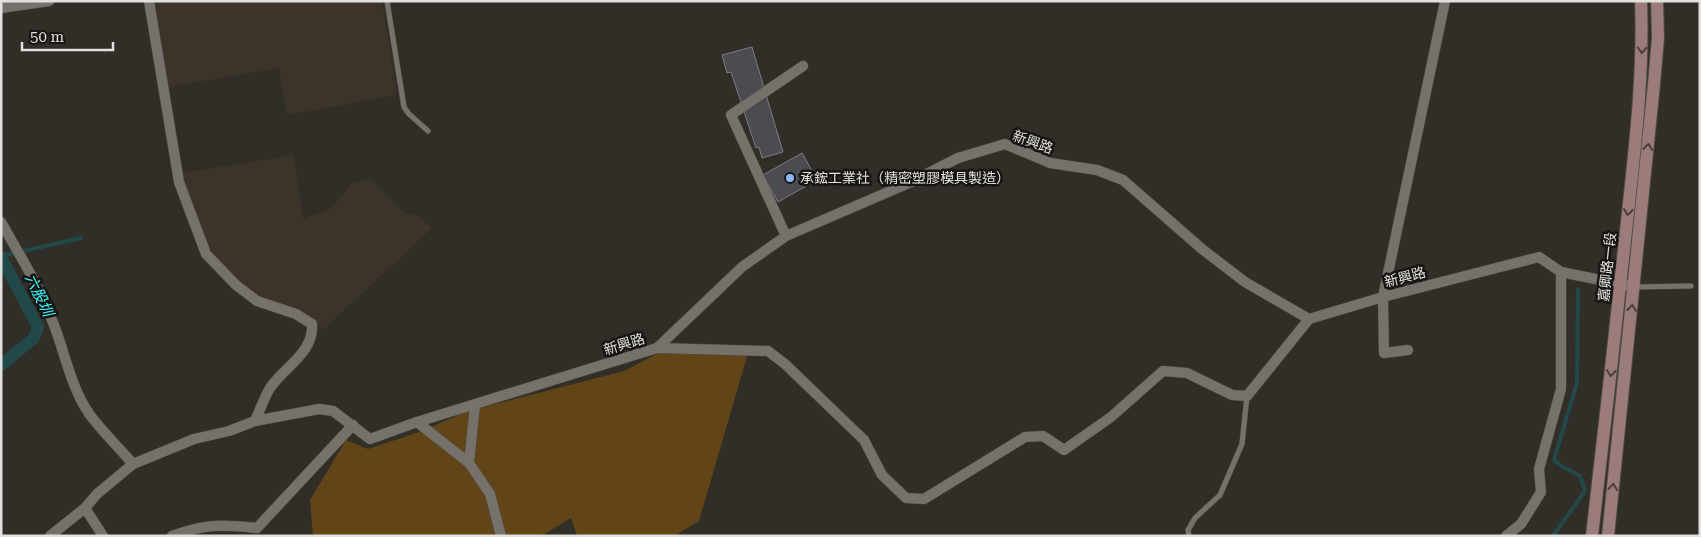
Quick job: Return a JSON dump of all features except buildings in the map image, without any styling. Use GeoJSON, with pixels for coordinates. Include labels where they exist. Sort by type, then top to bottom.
{"type":"FeatureCollection","features":[{"type":"Feature","properties":{"kind":"street"},"geometry":{"type":"LineString","coordinates":[[1,8],[49,1]]}},
{"type":"Feature","properties":{"kind":"street"},"geometry":{"type":"LineString","coordinates":[[149,1],[179,182],[206,254],[236,285],[257,301],[296,314],[312,324],[312,333],[305,350],[270,388],[255,421]]}},
{"type":"Feature","properties":{"kind":"street"},"geometry":{"type":"LineString","coordinates":[[1408,350],[1384,353],[1383,297],[1445,1]]}},
{"type":"Feature","properties":{"kind":"street","name":"嘉卿路一段"},"geometry":{"type":"LineString","coordinates":[[1592,536],[1640,92],[1641,1]]}},
{"type":"Feature","properties":{"kind":"street"},"geometry":{"type":"LineString","coordinates":[[1608,536],[1655,75],[1658,38],[1657,1]]}},
{"type":"Feature","properties":{"kind":"street"},"geometry":{"type":"LineString","coordinates":[[786,236],[731,115],[803,66]]}},
{"type":"Feature","properties":{"kind":"street","name":"新興路"},"geometry":{"type":"LineString","coordinates":[[352,425],[370,439],[417,422],[658,348],[742,266],[786,236],[909,183],[958,158],[1004,144],[1050,164],[1097,170],[1124,180],[1202,249],[1245,282],[1309,319],[1383,297],[1539,257],[1561,272],[1634,287]]}},
{"type":"Feature","properties":{"kind":"street"},"geometry":{"type":"LineString","coordinates":[[1,222],[46,303],[63,355],[80,398],[90,416],[133,464]]}},
{"type":"Feature","properties":{"kind":"street"},"geometry":{"type":"LineString","coordinates":[[1506,536],[1520,524],[1541,492],[1539,469],[1561,389],[1561,272]]}},
{"type":"Feature","properties":{"kind":"street"},"geometry":{"type":"LineString","coordinates":[[658,348],[768,351],[785,364],[864,440],[882,475],[906,498],[924,499],[1025,437],[1043,436],[1064,450],[1111,417],[1163,371],[1187,373],[1232,395],[1247,396],[1309,319]]}},
{"type":"Feature","properties":{"kind":"street"},"geometry":{"type":"LineString","coordinates":[[469,462],[475,405]]}},
{"type":"Feature","properties":{"kind":"street"},"geometry":{"type":"LineString","coordinates":[[50,536],[85,508],[97,494],[133,464],[194,439],[229,431],[255,421],[320,409],[334,411],[352,425],[259,532],[228,525],[194,528],[172,536]]}},
{"type":"Feature","properties":{"kind":"street"},"geometry":{"type":"LineString","coordinates":[[417,422],[469,462],[490,494],[501,536]]}},
{"type":"Feature","properties":{"kind":"street"},"geometry":{"type":"LineString","coordinates":[[85,508],[103,536]]}},
{"type":"Feature","properties":{"kind":"lane"},"geometry":{"type":"LineString","coordinates":[[387,1],[404,107],[428,131]]}},
{"type":"Feature","properties":{"kind":"lane","name":"新興路"},"geometry":{"type":"LineString","coordinates":[[1634,287],[1691,286]]}},
{"type":"Feature","properties":{"kind":"lane"},"geometry":{"type":"LineString","coordinates":[[1188,536],[1188,530],[1195,518],[1220,495],[1242,444],[1247,396]]}},
{"type":"Feature","properties":{"kind":"shaded area"},"geometry":{"type":"Polygon","coordinates":[[[155,1],[382,1],[397,95],[287,115],[279,68],[168,87],[155,1]]]}},
{"type":"Feature","properties":{"kind":"shaded area"},"geometry":{"type":"Polygon","coordinates":[[[294,155],[303,219],[331,208],[352,183],[371,179],[404,213],[418,216],[432,228],[323,330],[306,314],[267,302],[231,280],[211,256],[182,173],[294,155]]]}},
{"type":"Feature","properties":{"kind":"shaded area"},"geometry":{"type":"Polygon","coordinates":[[[666,349],[748,353],[699,521],[674,536],[577,536],[571,518],[541,536],[313,536],[310,500],[346,440],[368,449],[419,432],[468,411],[624,371],[666,349]]]}},
{"type":"Feature","properties":{"kind":"waterway"},"geometry":{"type":"LineString","coordinates":[[1,256],[81,238]]}},
{"type":"Feature","properties":{"kind":"waterway","name":"六股圳"},"geometry":{"type":"LineString","coordinates":[[1,257],[38,327],[34,338],[1,365]]}},
{"type":"Feature","properties":{"kind":"waterway"},"geometry":{"type":"LineString","coordinates":[[1553,536],[1585,491],[1580,476],[1554,460],[1577,383],[1578,289]]}},
{"type":"Feature","properties":{"kind":"place","name":"承鋐工業社（精密塑膠模具製造）"},"geometry":{"type":"Point","coordinates":[790,178]}}]}
